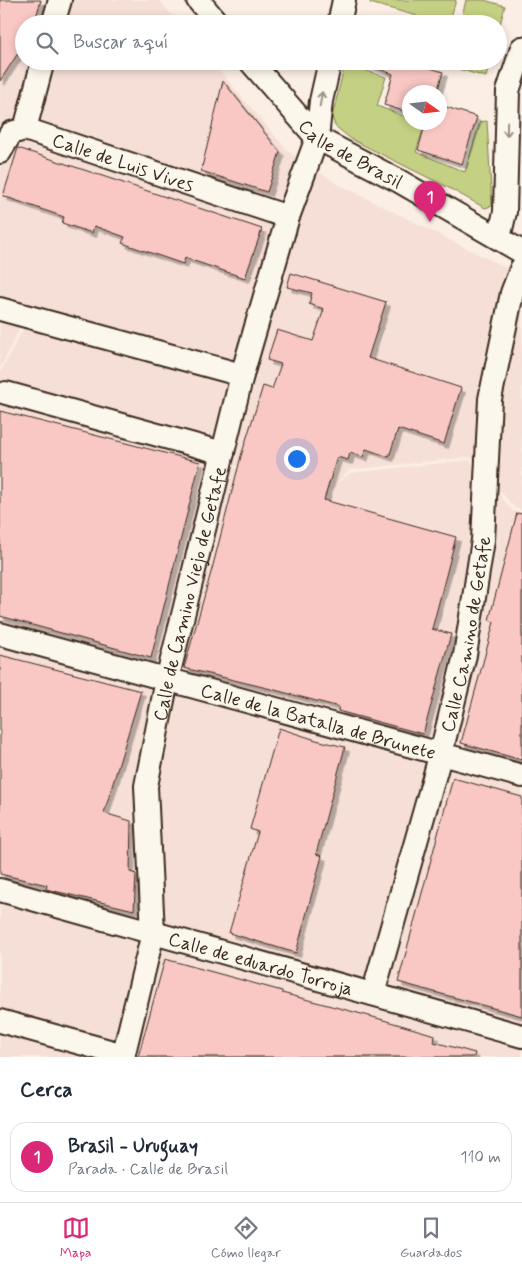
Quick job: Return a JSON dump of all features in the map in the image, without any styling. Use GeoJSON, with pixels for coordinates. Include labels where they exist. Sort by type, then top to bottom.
{"type":"FeatureCollection","features":[{"type":"Feature","properties":{"kind":"street"},"geometry":{"type":"LineString","coordinates":[[56,15],[60,0]]}},
{"type":"Feature","properties":{"kind":"street"},"geometry":{"type":"LineString","coordinates":[[198,0],[210,15]]}},
{"type":"Feature","properties":{"kind":"street"},"geometry":{"type":"LineString","coordinates":[[341,15],[344,0]]}},
{"type":"Feature","properties":{"kind":"street"},"geometry":{"type":"LineString","coordinates":[[499,238],[505,212],[508,91],[522,48]]}},
{"type":"Feature","properties":{"kind":"street"},"geometry":{"type":"LineString","coordinates":[[0,152],[11,133],[25,129],[41,70]]}},
{"type":"Feature","properties":{"kind":"street","name":"Calle de Brasil"},"geometry":{"type":"LineString","coordinates":[[258,70],[317,138],[399,181],[522,252]]}},
{"type":"Feature","properties":{"kind":"street","name":"Calle de Camino Viejo de Getafe"},"geometry":{"type":"LineString","coordinates":[[124,1056],[152,932],[146,786],[167,680],[242,375],[288,216],[317,138],[320,101],[328,70]]}},
{"type":"Feature","properties":{"kind":"street","name":"Calle de Luis Vives"},"geometry":{"type":"LineString","coordinates":[[25,129],[288,216]]}},
{"type":"Feature","properties":{"kind":"street","name":"Calle Camino de Getafe"},"geometry":{"type":"LineString","coordinates":[[373,994],[441,754],[465,655],[483,540],[490,400],[512,293],[522,267]]}},
{"type":"Feature","properties":{"kind":"street"},"geometry":{"type":"LineString","coordinates":[[0,309],[242,375]]}},
{"type":"Feature","properties":{"kind":"street"},"geometry":{"type":"LineString","coordinates":[[6,393],[223,453]]}},
{"type":"Feature","properties":{"kind":"street","name":"Calle de la Batalla de Brunete"},"geometry":{"type":"LineString","coordinates":[[0,634],[522,776]]}},
{"type":"Feature","properties":{"kind":"street","name":"Calle de eduardo Torroja"},"geometry":{"type":"LineString","coordinates":[[0,890],[522,1036]]}},
{"type":"Feature","properties":{"kind":"street"},"geometry":{"type":"LineString","coordinates":[[0,1021],[124,1056]]}},
{"type":"Feature","properties":{"kind":"shaded area"},"geometry":{"type":"Polygon","coordinates":[[[0,0],[159,0],[172,15],[15,15],[15,70],[219,70],[288,151],[334,182],[506,268],[522,241],[522,510],[515,508],[470,457],[349,470],[334,486],[350,473],[469,460],[513,511],[522,513],[522,1057],[131,1057],[165,926],[0,881],[0,373],[25,325],[229,378],[208,461],[328,492],[329,490],[212,459],[233,377],[24,320],[0,368],[0,0]]]}},
{"type":"Feature","properties":{"kind":"shaded area"},"geometry":{"type":"Polygon","coordinates":[[[0,903],[145,940],[114,1057],[0,1057],[0,903]]]}},
{"type":"Feature","properties":{"kind":"green space"},"geometry":{"type":"Polygon","coordinates":[[[371,0],[456,0],[452,15],[413,15],[370,3],[371,0]]]}},
{"type":"Feature","properties":{"kind":"green space"},"geometry":{"type":"Polygon","coordinates":[[[466,0],[484,0],[505,6],[503,15],[462,15],[466,0]]]}},
{"type":"Feature","properties":{"kind":"green space"},"geometry":{"type":"Polygon","coordinates":[[[344,70],[364,70],[386,77],[377,106],[402,115],[402,130],[423,130],[416,152],[465,172],[480,122],[487,121],[492,206],[485,208],[351,139],[335,126],[332,117],[344,70]]]}},
{"type":"Feature","properties":{"kind":"green space"},"geometry":{"type":"Polygon","coordinates":[[[462,70],[488,70],[486,77],[462,70]]]}},
{"type":"Feature","properties":{"kind":"building"},"geometry":{"type":"Polygon","coordinates":[[[0,0],[41,0],[37,15],[15,15],[15,58],[0,81],[0,0]]]}},
{"type":"Feature","properties":{"kind":"building"},"geometry":{"type":"Polygon","coordinates":[[[381,70],[437,70],[443,72],[439,85],[402,85],[402,111],[384,105],[393,74],[381,70]]]}},
{"type":"Feature","properties":{"kind":"building"},"geometry":{"type":"Polygon","coordinates":[[[223,81],[280,152],[267,192],[201,171],[223,81]]]}},
{"type":"Feature","properties":{"kind":"building"},"geometry":{"type":"Polygon","coordinates":[[[447,107],[477,117],[462,164],[418,150],[424,130],[447,130],[447,107]]]}},
{"type":"Feature","properties":{"kind":"building"},"geometry":{"type":"Polygon","coordinates":[[[18,148],[262,229],[245,278],[185,258],[183,264],[122,243],[125,237],[94,226],[92,233],[62,223],[64,217],[3,196],[18,148]]]}},
{"type":"Feature","properties":{"kind":"building"},"geometry":{"type":"Polygon","coordinates":[[[291,273],[386,302],[368,358],[461,388],[444,444],[398,429],[389,457],[366,449],[363,457],[350,453],[348,460],[337,457],[324,500],[456,537],[432,629],[451,634],[423,734],[338,711],[339,707],[184,668],[241,456],[263,386],[272,389],[281,364],[267,360],[277,330],[313,341],[324,309],[309,304],[312,293],[287,287],[291,273]]]}},
{"type":"Feature","properties":{"kind":"building"},"geometry":{"type":"Polygon","coordinates":[[[0,411],[200,462],[151,658],[0,616],[0,411]]]}},
{"type":"Feature","properties":{"kind":"building"},"geometry":{"type":"Polygon","coordinates":[[[517,513],[522,514],[522,760],[461,743],[494,622],[489,620],[517,513]]]}},
{"type":"Feature","properties":{"kind":"building"},"geometry":{"type":"Polygon","coordinates":[[[0,655],[141,691],[104,813],[131,821],[130,872],[136,874],[134,910],[46,889],[47,885],[0,874],[0,655]]]}},
{"type":"Feature","properties":{"kind":"building"},"geometry":{"type":"Polygon","coordinates":[[[279,728],[345,747],[316,854],[322,856],[296,953],[229,933],[258,832],[250,829],[279,728]]]}},
{"type":"Feature","properties":{"kind":"building"},"geometry":{"type":"Polygon","coordinates":[[[453,778],[522,797],[522,1016],[398,982],[453,778]]]}},
{"type":"Feature","properties":{"kind":"building"},"geometry":{"type":"Polygon","coordinates":[[[165,959],[435,1035],[434,1042],[475,1053],[474,1057],[138,1057],[165,959]]]}},
{"type":"Feature","properties":{"kind":"place","name":"Brasil - Uruguay"},"geometry":{"type":"Point","coordinates":[430,222]}}]}
